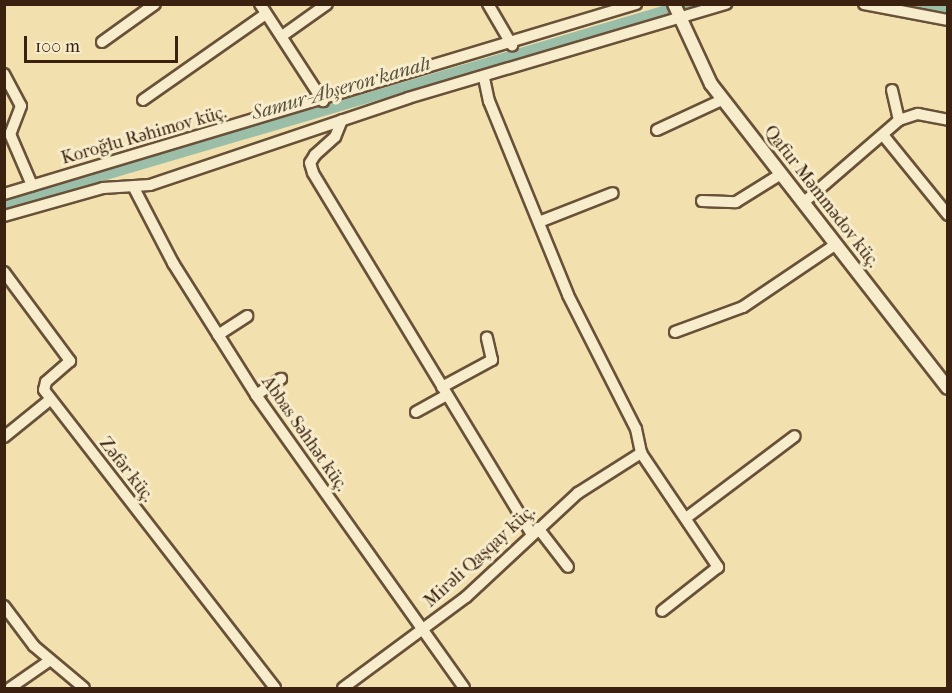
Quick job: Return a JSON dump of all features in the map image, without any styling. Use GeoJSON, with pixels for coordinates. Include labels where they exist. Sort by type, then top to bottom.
{"type":"FeatureCollection","features":[{"type":"Feature","properties":{"kind":"street"},"geometry":{"type":"LineString","coordinates":[[102,42],[155,4]]}},
{"type":"Feature","properties":{"kind":"street"},"geometry":{"type":"LineString","coordinates":[[282,36],[327,4]]}},
{"type":"Feature","properties":{"kind":"street"},"geometry":{"type":"LineString","coordinates":[[488,4],[512,45]]}},
{"type":"Feature","properties":{"kind":"street","name":"Koroğlu Rəhimov küç."},"geometry":{"type":"LineString","coordinates":[[4,194],[512,45],[636,4]]}},
{"type":"Feature","properties":{"kind":"street","name":"Qafur Məmmədov küç."},"geometry":{"type":"LineString","coordinates":[[674,4],[695,57],[723,100],[948,388]]}},
{"type":"Feature","properties":{"kind":"street","name":"Koroğlu Rəhimov küç."},"geometry":{"type":"LineString","coordinates":[[4,216],[103,188],[134,188],[342,120],[680,20],[726,4]]}},
{"type":"Feature","properties":{"kind":"street"},"geometry":{"type":"LineString","coordinates":[[864,4],[948,20]]}},
{"type":"Feature","properties":{"kind":"street"},"geometry":{"type":"LineString","coordinates":[[143,100],[263,9],[323,101]]}},
{"type":"Feature","properties":{"kind":"street"},"geometry":{"type":"LineString","coordinates":[[4,74],[21,106],[10,134],[32,185]]}},
{"type":"Feature","properties":{"kind":"street"},"geometry":{"type":"LineString","coordinates":[[484,78],[489,101],[585,333],[636,429],[641,453],[718,567],[662,611]]}},
{"type":"Feature","properties":{"kind":"street"},"geometry":{"type":"LineString","coordinates":[[892,90],[899,120]]}},
{"type":"Feature","properties":{"kind":"street"},"geometry":{"type":"LineString","coordinates":[[657,130],[723,100]]}},
{"type":"Feature","properties":{"kind":"street"},"geometry":{"type":"LineString","coordinates":[[803,203],[899,120],[918,114],[948,120]]}},
{"type":"Feature","properties":{"kind":"street"},"geometry":{"type":"LineString","coordinates":[[342,120],[335,137],[315,155],[313,173],[445,391],[534,531],[568,567]]}},
{"type":"Feature","properties":{"kind":"street"},"geometry":{"type":"LineString","coordinates":[[883,135],[948,215]]}},
{"type":"Feature","properties":{"kind":"street"},"geometry":{"type":"LineString","coordinates":[[702,201],[736,202],[781,174]]}},
{"type":"Feature","properties":{"kind":"street","name":"Abbas Səhhət küç."},"geometry":{"type":"LineString","coordinates":[[134,188],[161,243],[256,395],[464,688]]}},
{"type":"Feature","properties":{"kind":"street"},"geometry":{"type":"LineString","coordinates":[[539,222],[614,193]]}},
{"type":"Feature","properties":{"kind":"street"},"geometry":{"type":"LineString","coordinates":[[675,332],[743,307],[835,245]]}},
{"type":"Feature","properties":{"kind":"street"},"geometry":{"type":"LineString","coordinates":[[4,272],[70,361],[46,382],[44,390],[51,399],[4,437]]}},
{"type":"Feature","properties":{"kind":"street"},"geometry":{"type":"LineString","coordinates":[[218,335],[247,316]]}},
{"type":"Feature","properties":{"kind":"street"},"geometry":{"type":"LineString","coordinates":[[417,412],[492,360],[487,339]]}},
{"type":"Feature","properties":{"kind":"street"},"geometry":{"type":"LineString","coordinates":[[256,395],[281,380]]}},
{"type":"Feature","properties":{"kind":"street","name":"Zəfər küç."},"geometry":{"type":"LineString","coordinates":[[51,399],[275,688]]}},
{"type":"Feature","properties":{"kind":"street"},"geometry":{"type":"LineString","coordinates":[[686,518],[795,436]]}},
{"type":"Feature","properties":{"kind":"street","name":"Mirəli Qaşqay küç."},"geometry":{"type":"LineString","coordinates":[[343,688],[466,597],[534,531],[578,493],[641,453]]}},
{"type":"Feature","properties":{"kind":"street"},"geometry":{"type":"LineString","coordinates":[[4,606],[49,661],[84,688]]}},
{"type":"Feature","properties":{"kind":"street"},"geometry":{"type":"LineString","coordinates":[[10,688],[49,661]]}},
{"type":"Feature","properties":{"kind":"waterway","name":"Samur-Abşeron kanalı"},"geometry":{"type":"LineString","coordinates":[[4,205],[687,4]]}},
{"type":"Feature","properties":{"kind":"waterway","name":"Samur-Abşeron kanalı"},"geometry":{"type":"LineString","coordinates":[[921,4],[948,9]]}}]}
